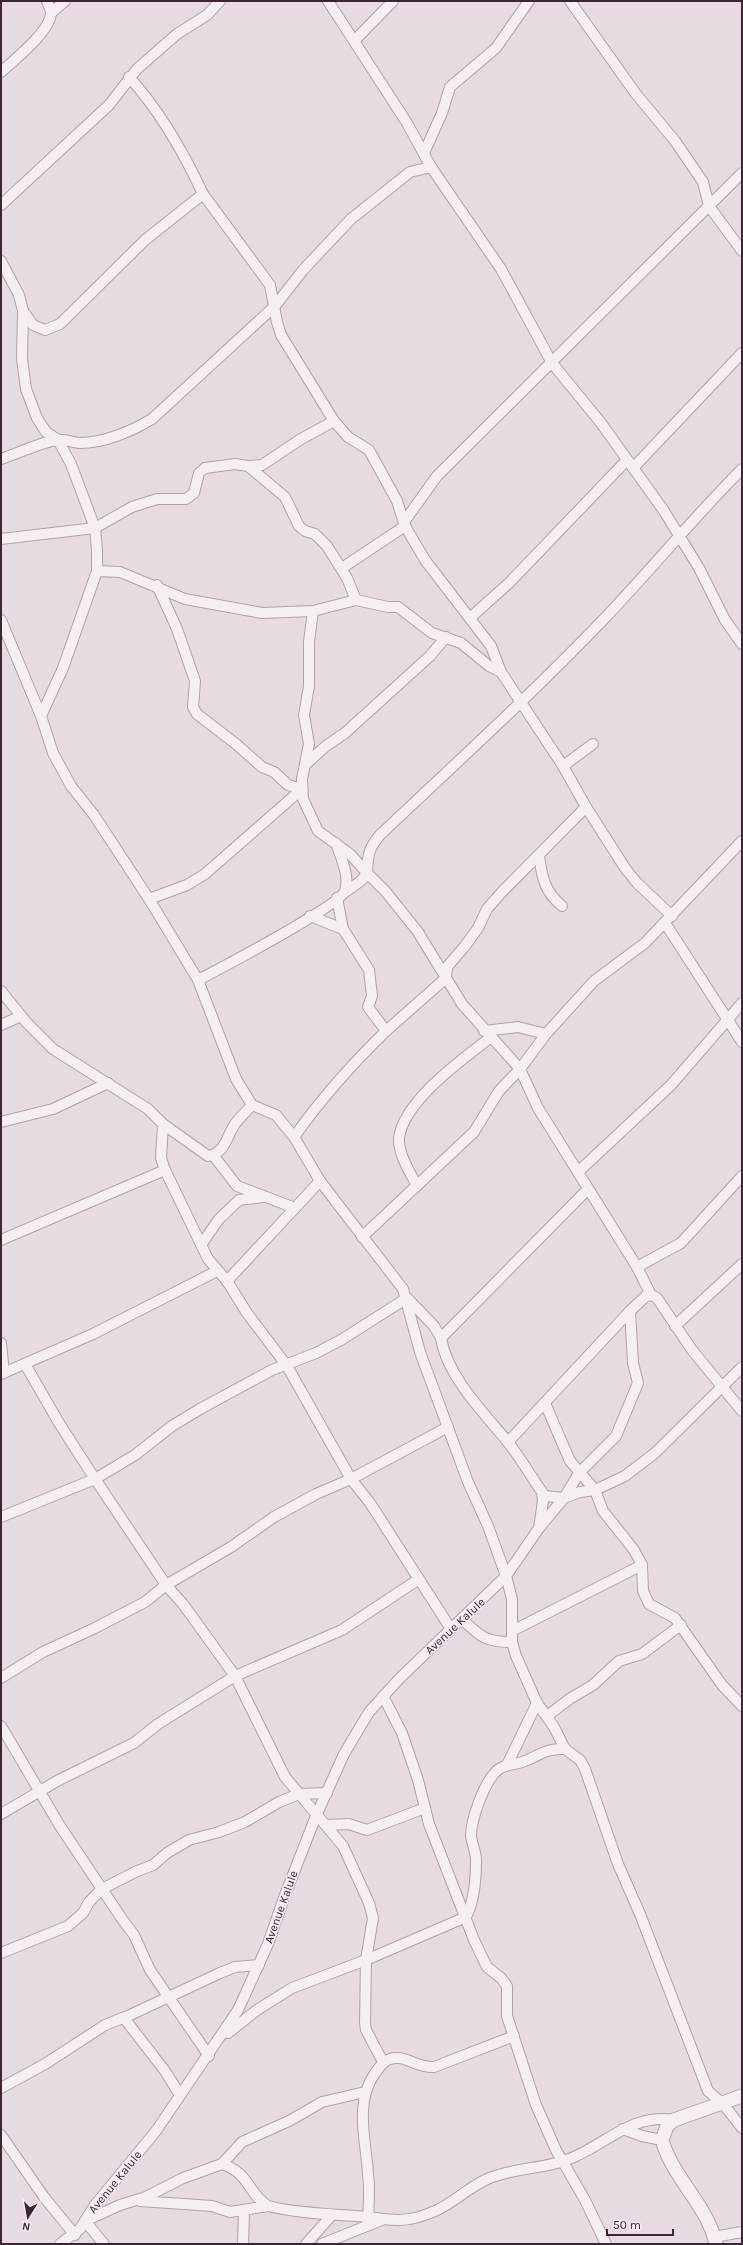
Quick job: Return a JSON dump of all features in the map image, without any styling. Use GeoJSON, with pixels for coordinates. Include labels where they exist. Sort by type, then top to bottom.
{"type":"FeatureCollection","features":[{"type":"Feature","properties":{"kind":"street"},"geometry":{"type":"LineString","coordinates":[[47,1],[51,13]]}},
{"type":"Feature","properties":{"kind":"street"},"geometry":{"type":"LineString","coordinates":[[1,72],[33,42],[46,24],[51,13],[65,1]]}},
{"type":"Feature","properties":{"kind":"street"},"geometry":{"type":"LineString","coordinates":[[1,205],[109,105],[129,77],[177,34],[207,15],[220,1]]}},
{"type":"Feature","properties":{"kind":"street"},"geometry":{"type":"LineString","coordinates":[[328,1],[424,152],[431,167],[501,270],[552,363],[577,397],[601,423],[679,535],[699,568],[725,620],[742,644]]}},
{"type":"Feature","properties":{"kind":"street"},"geometry":{"type":"LineString","coordinates":[[354,40],[393,1]]}},
{"type":"Feature","properties":{"kind":"street"},"geometry":{"type":"LineString","coordinates":[[424,152],[442,114],[450,87],[496,48],[529,1]]}},
{"type":"Feature","properties":{"kind":"street"},"geometry":{"type":"LineString","coordinates":[[570,1],[636,94],[675,141],[703,182],[709,206],[742,250]]}},
{"type":"Feature","properties":{"kind":"street"},"geometry":{"type":"LineString","coordinates":[[129,77],[149,100],[185,155],[203,194],[270,285],[275,306],[276,322],[281,335],[334,421],[348,437],[368,450],[397,501],[404,524],[426,560],[491,646],[501,672],[564,766],[586,808],[625,868],[669,919],[727,1020],[742,1042]]}},
{"type":"Feature","properties":{"kind":"street"},"geometry":{"type":"LineString","coordinates":[[1,459],[39,444],[58,440],[81,443],[132,431],[152,419],[275,306],[303,270],[351,218],[410,172],[431,167]]}},
{"type":"Feature","properties":{"kind":"street"},"geometry":{"type":"LineString","coordinates":[[342,568],[404,524],[437,476],[742,173]]}},
{"type":"Feature","properties":{"kind":"street"},"geometry":{"type":"LineString","coordinates":[[23,311],[33,325],[45,330],[60,324],[145,240],[203,194]]}},
{"type":"Feature","properties":{"kind":"street"},"geometry":{"type":"LineString","coordinates":[[1,261],[20,295],[23,311],[22,359],[26,389],[36,418],[46,432],[58,440],[71,464],[95,528],[97,571],[63,668],[41,716]]}},
{"type":"Feature","properties":{"kind":"street"},"geometry":{"type":"LineString","coordinates":[[470,618],[518,574],[742,353]]}},
{"type":"Feature","properties":{"kind":"street"},"geometry":{"type":"LineString","coordinates":[[1,539],[95,528],[132,507],[156,499],[186,499],[194,493],[199,473],[205,468],[235,464],[248,466],[262,465],[301,438],[334,421]]}},
{"type":"Feature","properties":{"kind":"street"},"geometry":{"type":"LineString","coordinates":[[248,466],[285,497],[299,526],[304,531],[315,534],[327,546],[342,568],[356,600]]}},
{"type":"Feature","properties":{"kind":"street"},"geometry":{"type":"LineString","coordinates":[[198,980],[255,949],[356,886],[367,873],[368,853],[371,846],[380,836],[522,703],[617,605],[679,535],[742,470]]}},
{"type":"Feature","properties":{"kind":"street"},"geometry":{"type":"LineString","coordinates":[[97,571],[120,572],[156,585],[185,599],[262,613],[297,613],[313,611],[356,600],[388,607],[398,607],[432,633],[461,643],[489,666],[501,672]]}},
{"type":"Feature","properties":{"kind":"street"},"geometry":{"type":"LineString","coordinates":[[156,585],[177,629],[195,681],[193,707],[197,714],[262,766],[274,772],[288,785],[302,789]]}},
{"type":"Feature","properties":{"kind":"street"},"geometry":{"type":"LineString","coordinates":[[313,611],[309,642],[309,686],[304,715],[309,744],[302,779],[302,789],[303,799],[318,831],[350,854],[386,892],[418,932],[462,1004],[487,1034],[520,1069],[538,1108],[637,1267],[651,1295],[657,1298],[707,1370],[742,1411]]}},
{"type":"Feature","properties":{"kind":"street"},"geometry":{"type":"LineString","coordinates":[[1,622],[41,716],[53,753],[71,786],[94,815],[149,899],[198,980],[236,1079],[252,1105],[276,1115],[294,1137],[320,1181],[362,1237],[394,1276],[407,1298],[434,1326],[441,1338],[446,1356],[467,1393],[508,1442],[544,1496],[539,1528]]}},
{"type":"Feature","properties":{"kind":"street"},"geometry":{"type":"LineString","coordinates":[[306,764],[326,746],[345,733],[430,656],[446,637]]}},
{"type":"Feature","properties":{"kind":"street"},"geometry":{"type":"LineString","coordinates":[[564,766],[592,744]]}},
{"type":"Feature","properties":{"kind":"street"},"geometry":{"type":"LineString","coordinates":[[149,899],[187,885],[205,874],[302,789]]}},
{"type":"Feature","properties":{"kind":"street"},"geometry":{"type":"LineString","coordinates":[[294,1137],[328,1092],[355,1061],[386,1031],[446,978],[447,967],[478,928],[487,909],[501,892],[586,808]]}},
{"type":"Feature","properties":{"kind":"street"},"geometry":{"type":"LineString","coordinates":[[362,1237],[474,1132],[499,1091],[520,1069],[546,1034],[594,982],[645,943],[742,841]]}},
{"type":"Feature","properties":{"kind":"street"},"geometry":{"type":"LineString","coordinates":[[336,843],[345,871],[347,884],[340,896],[342,929],[369,970],[372,996],[368,1007],[386,1031]]}},
{"type":"Feature","properties":{"kind":"street"},"geometry":{"type":"LineString","coordinates":[[350,854],[368,853]]}},
{"type":"Feature","properties":{"kind":"street"},"geometry":{"type":"LineString","coordinates":[[539,856],[546,888],[562,906]]}},
{"type":"Feature","properties":{"kind":"street"},"geometry":{"type":"LineString","coordinates":[[310,916],[342,929]]}},
{"type":"Feature","properties":{"kind":"street"},"geometry":{"type":"LineString","coordinates":[[1,991],[21,1016],[53,1049],[148,1109],[163,1124],[208,1156],[213,1155],[224,1145],[235,1124],[252,1105]]}},
{"type":"Feature","properties":{"kind":"street"},"geometry":{"type":"LineString","coordinates":[[578,1172],[671,1085],[742,1003]]}},
{"type":"Feature","properties":{"kind":"street"},"geometry":{"type":"LineString","coordinates":[[1,1025],[21,1016]]}},
{"type":"Feature","properties":{"kind":"street"},"geometry":{"type":"LineString","coordinates":[[417,1186],[401,1152],[399,1138],[404,1122],[426,1092],[487,1034],[518,1027],[546,1034]]}},
{"type":"Feature","properties":{"kind":"street"},"geometry":{"type":"LineString","coordinates":[[1,1122],[52,1109],[108,1083]]}},
{"type":"Feature","properties":{"kind":"street"},"geometry":{"type":"LineString","coordinates":[[163,1124],[162,1158],[165,1170],[201,1245],[217,1271],[228,1281],[247,1313],[287,1366],[351,1479],[370,1503],[451,1629]]}},
{"type":"Feature","properties":{"kind":"street"},"geometry":{"type":"LineString","coordinates":[[213,1155],[237,1186],[239,1200]]}},
{"type":"Feature","properties":{"kind":"street"},"geometry":{"type":"LineString","coordinates":[[1,1240],[165,1170]]}},
{"type":"Feature","properties":{"kind":"street"},"geometry":{"type":"LineString","coordinates":[[637,1267],[681,1243],[742,1176]]}},
{"type":"Feature","properties":{"kind":"street"},"geometry":{"type":"LineString","coordinates":[[228,1281],[320,1181]]}},
{"type":"Feature","properties":{"kind":"street"},"geometry":{"type":"LineString","coordinates":[[237,1186],[295,1208]]}},
{"type":"Feature","properties":{"kind":"street"},"geometry":{"type":"LineString","coordinates":[[441,1338],[588,1190]]}},
{"type":"Feature","properties":{"kind":"street"},"geometry":{"type":"LineString","coordinates":[[201,1245],[219,1219],[239,1200],[266,1197]]}},
{"type":"Feature","properties":{"kind":"street"},"geometry":{"type":"LineString","coordinates":[[675,1326],[742,1264]]}},
{"type":"Feature","properties":{"kind":"street"},"geometry":{"type":"LineString","coordinates":[[1,1343],[2,1374],[93,1334],[217,1271]]}},
{"type":"Feature","properties":{"kind":"street"},"geometry":{"type":"LineString","coordinates":[[508,1442],[630,1311],[646,1296],[651,1295]]}},
{"type":"Feature","properties":{"kind":"street"},"geometry":{"type":"LineString","coordinates":[[1,1517],[94,1479],[135,1455],[172,1426],[200,1409],[272,1370],[287,1366],[341,1340],[407,1298]]}},
{"type":"Feature","properties":{"kind":"street"},"geometry":{"type":"LineString","coordinates":[[407,1298],[420,1352],[506,1576],[512,1599],[512,1642],[516,1656],[537,1703],[547,1716],[565,1749],[580,1760],[585,1769],[618,1864],[640,1914],[708,2091],[723,2104],[742,2128]]}},
{"type":"Feature","properties":{"kind":"street","name":"Avenue Kalule"},"geometry":{"type":"LineString","coordinates":[[60,2244],[75,2235],[99,2200],[156,2131],[209,2056],[238,2010],[259,1965],[316,1816],[358,1728],[383,1696],[506,1576],[539,1528],[564,1498],[579,1473],[616,1436],[638,1383],[633,1363],[630,1311]]}},
{"type":"Feature","properties":{"kind":"street"},"geometry":{"type":"LineString","coordinates":[[25,1364],[59,1423],[94,1479],[166,1585],[183,1604],[235,1676],[282,1771],[316,1816],[326,1825],[343,1846],[371,1910],[373,1918],[366,1960],[366,2030],[383,2062]]}},
{"type":"Feature","properties":{"kind":"street"},"geometry":{"type":"LineString","coordinates":[[544,1496],[564,1498],[580,1492],[595,1490],[625,1476],[655,1453],[742,1367]]}},
{"type":"Feature","properties":{"kind":"street"},"geometry":{"type":"LineString","coordinates":[[545,1403],[566,1452],[579,1473],[595,1490],[603,1511],[634,1550],[642,1565],[644,1591],[649,1604],[675,1618],[722,1685],[742,1706]]}},
{"type":"Feature","properties":{"kind":"street"},"geometry":{"type":"LineString","coordinates":[[1,1678],[43,1652],[134,1608],[166,1585],[231,1547],[274,1517],[316,1494],[351,1479],[448,1427]]}},
{"type":"Feature","properties":{"kind":"street"},"geometry":{"type":"LineString","coordinates":[[512,1631],[642,1565]]}},
{"type":"Feature","properties":{"kind":"street"},"geometry":{"type":"LineString","coordinates":[[1,1814],[11,1810],[39,1791],[134,1743],[158,1724],[235,1676],[342,1630],[419,1579]]}},
{"type":"Feature","properties":{"kind":"street"},"geometry":{"type":"LineString","coordinates":[[462,1619],[482,1638],[490,1641],[512,1642]]}},
{"type":"Feature","properties":{"kind":"street"},"geometry":{"type":"LineString","coordinates":[[547,1716],[570,1698],[593,1685],[619,1661],[642,1654],[681,1625]]}},
{"type":"Feature","properties":{"kind":"street"},"geometry":{"type":"LineString","coordinates":[[383,1696],[402,1733],[418,1780],[434,1838],[487,1967],[501,1978],[506,1986],[507,2016],[531,2094],[556,2150],[585,2200],[606,2244]]}},
{"type":"Feature","properties":{"kind":"street"},"geometry":{"type":"LineString","coordinates":[[507,1765],[537,1703]]}},
{"type":"Feature","properties":{"kind":"street"},"geometry":{"type":"LineString","coordinates":[[1,1726],[39,1791],[102,1890],[130,1929],[147,1965],[167,1997],[209,2056]]}},
{"type":"Feature","properties":{"kind":"street"},"geometry":{"type":"LineString","coordinates":[[220,2038],[282,1992],[333,1970],[366,1960],[466,1917],[470,1905],[475,1873],[472,1828],[483,1788],[493,1775],[507,1765],[526,1761],[542,1751],[565,1749]]}},
{"type":"Feature","properties":{"kind":"street"},"geometry":{"type":"LineString","coordinates":[[1,1954],[68,1926],[84,1913],[89,1902],[102,1890],[153,1864],[167,1853],[189,1840],[219,1832],[244,1822],[279,1802],[299,1794],[327,1793]]}},
{"type":"Feature","properties":{"kind":"street"},"geometry":{"type":"LineString","coordinates":[[326,1825],[349,1824],[367,1830],[425,1808]]}},
{"type":"Feature","properties":{"kind":"street"},"geometry":{"type":"LineString","coordinates":[[1,2088],[45,2064],[105,2025],[124,2018],[235,1967],[259,1965]]}},
{"type":"Feature","properties":{"kind":"street"},"geometry":{"type":"LineString","coordinates":[[124,2018],[165,2071],[180,2095]]}},
{"type":"Feature","properties":{"kind":"street"},"geometry":{"type":"LineString","coordinates":[[368,2217],[368,2173],[363,2138],[364,2092],[383,2062],[391,2058],[404,2058],[416,2065],[434,2067],[514,2036]]}},
{"type":"Feature","properties":{"kind":"street"},"geometry":{"type":"LineString","coordinates":[[705,2109],[708,2091]]}},
{"type":"Feature","properties":{"kind":"street"},"geometry":{"type":"LineString","coordinates":[[104,2244],[85,2221],[120,2205],[136,2200],[183,2178],[222,2164],[242,2142],[289,2121],[322,2102],[364,2092]]}},
{"type":"Feature","properties":{"kind":"street"},"geometry":{"type":"LineString","coordinates":[[742,2096],[723,2104],[674,2120],[667,2126],[662,2140],[670,2164],[693,2194],[710,2223],[715,2240],[742,2232]]}},
{"type":"Feature","properties":{"kind":"street"},"geometry":{"type":"LineString","coordinates":[[136,2200],[212,2206],[230,2212],[268,2206],[332,2215],[384,2219],[409,2219],[434,2212],[444,2207],[471,2186],[492,2177],[510,2171],[563,2162],[592,2148],[623,2129],[653,2119],[674,2120]]}},
{"type":"Feature","properties":{"kind":"street"},"geometry":{"type":"LineString","coordinates":[[623,2129],[642,2136],[662,2140]]}},
{"type":"Feature","properties":{"kind":"street"},"geometry":{"type":"LineString","coordinates":[[1,2135],[44,2198],[75,2235]]}},
{"type":"Feature","properties":{"kind":"street"},"geometry":{"type":"LineString","coordinates":[[222,2164],[236,2169],[261,2201],[268,2206]]}},
{"type":"Feature","properties":{"kind":"street"},"geometry":{"type":"LineString","coordinates":[[243,2244],[244,2211]]}},
{"type":"Feature","properties":{"kind":"street"},"geometry":{"type":"LineString","coordinates":[[306,2244],[332,2215]]}},
{"type":"Feature","properties":{"kind":"street"},"geometry":{"type":"LineString","coordinates":[[322,2244],[384,2219]]}}]}
